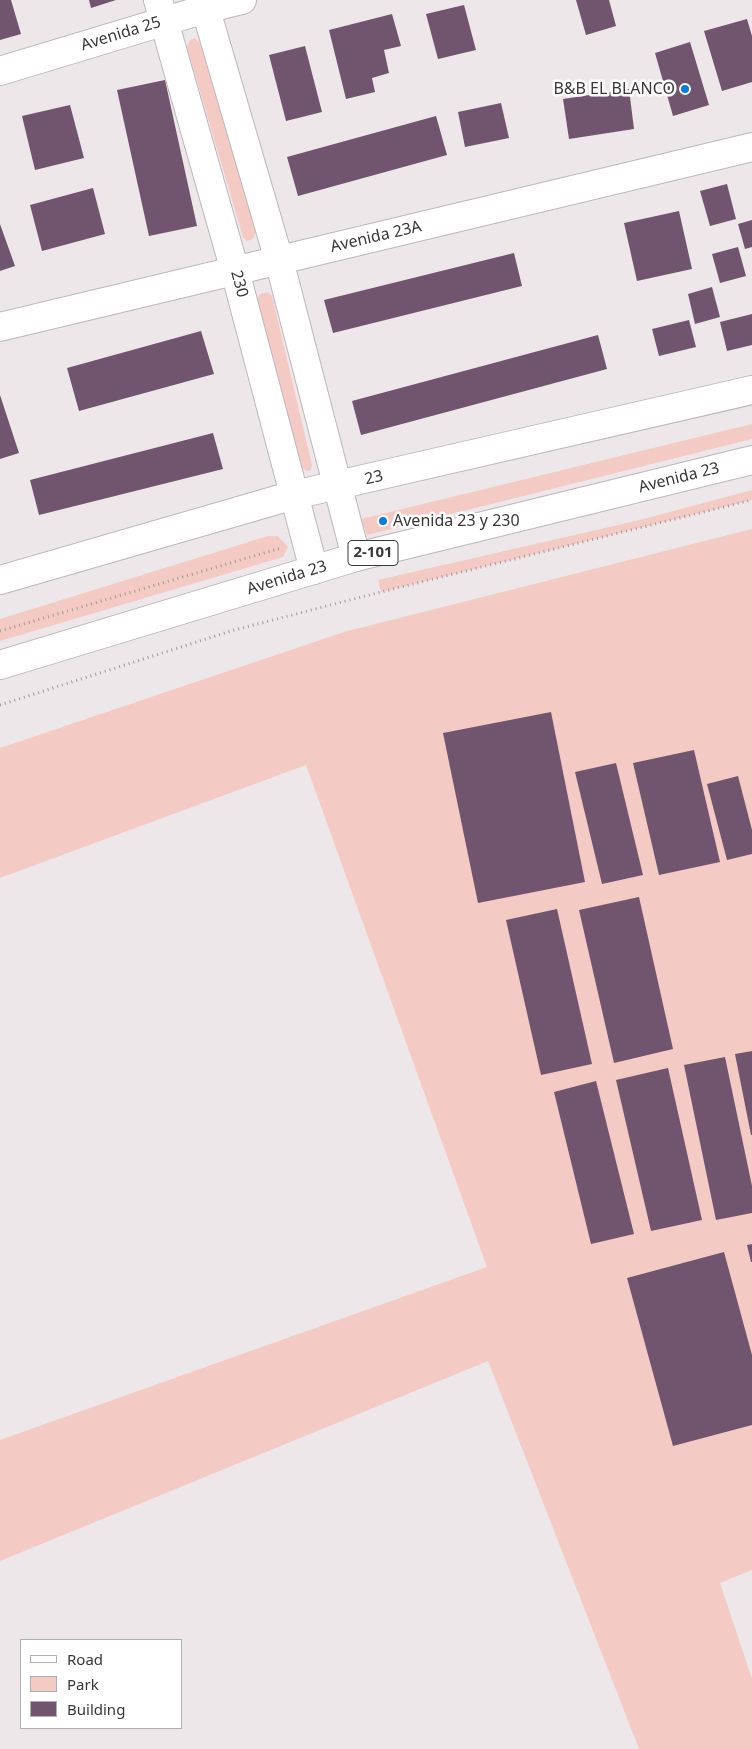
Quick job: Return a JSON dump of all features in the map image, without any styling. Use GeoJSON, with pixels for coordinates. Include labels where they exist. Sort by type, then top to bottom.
{"type":"FeatureCollection","features":[{"type":"Feature","properties":{"kind":"street","name":"Avenida 25"},"geometry":{"type":"LineString","coordinates":[[0,71],[162,10],[242,0]]}},
{"type":"Feature","properties":{"kind":"street"},"geometry":{"type":"LineString","coordinates":[[204,4],[279,260],[336,487],[356,557]]}},
{"type":"Feature","properties":{"kind":"street","name":"230"},"geometry":{"type":"LineString","coordinates":[[162,10],[235,270],[314,570]]}},
{"type":"Feature","properties":{"kind":"street","name":"Avenida 23A"},"geometry":{"type":"LineString","coordinates":[[0,327],[752,147]]}},
{"type":"Feature","properties":{"kind":"street","name":"23"},"geometry":{"type":"LineString","coordinates":[[0,580],[294,495],[336,487],[752,390]]}},
{"type":"Feature","properties":{"kind":"street","name":"Avenida 23"},"geometry":{"type":"LineString","coordinates":[[0,665],[356,557],[752,460]]}},
{"type":"Feature","properties":{"kind":"path"},"geometry":{"type":"LineString","coordinates":[[0,705],[244,628],[752,500]]}},
{"type":"Feature","properties":{"kind":"green space"},"geometry":{"type":"Polygon","coordinates":[[[195,38],[200,43],[256,232],[253,239],[247,241],[243,237],[187,47],[190,40],[195,38]]]}},
{"type":"Feature","properties":{"kind":"green space"},"geometry":{"type":"Polygon","coordinates":[[[267,292],[272,296],[312,465],[311,470],[306,471],[302,467],[256,300],[260,294],[267,292]]]}},
{"type":"Feature","properties":{"kind":"green space"},"geometry":{"type":"Polygon","coordinates":[[[752,424],[752,439],[367,535],[361,519],[752,424]]]}},
{"type":"Feature","properties":{"kind":"green space"},"geometry":{"type":"Polygon","coordinates":[[[752,490],[752,500],[381,592],[378,580],[640,520],[752,490]]]}},
{"type":"Feature","properties":{"kind":"green space"},"geometry":{"type":"Polygon","coordinates":[[[752,529],[752,1570],[720,1583],[752,1679],[752,1749],[639,1749],[488,1361],[0,1561],[0,1440],[487,1267],[306,765],[0,878],[0,748],[344,632],[752,529]]]}},
{"type":"Feature","properties":{"kind":"green space"},"geometry":{"type":"Polygon","coordinates":[[[268,536],[278,536],[288,547],[283,557],[0,641],[0,619],[268,536]]]}},
{"type":"Feature","properties":{"kind":"building"},"geometry":{"type":"Polygon","coordinates":[[[0,0],[11,0],[21,34],[0,40],[0,0]]]}},
{"type":"Feature","properties":{"kind":"building"},"geometry":{"type":"Polygon","coordinates":[[[89,0],[116,0],[91,8],[89,0]]]}},
{"type":"Feature","properties":{"kind":"building"},"geometry":{"type":"Polygon","coordinates":[[[576,0],[609,0],[616,26],[586,35],[576,0]]]}},
{"type":"Feature","properties":{"kind":"building"},"geometry":{"type":"Polygon","coordinates":[[[464,5],[476,50],[438,59],[426,14],[464,5]]]}},
{"type":"Feature","properties":{"kind":"building"},"geometry":{"type":"Polygon","coordinates":[[[392,14],[401,46],[384,50],[389,73],[372,78],[375,92],[346,99],[329,30],[392,14]]]}},
{"type":"Feature","properties":{"kind":"building"},"geometry":{"type":"Polygon","coordinates":[[[747,19],[752,36],[752,82],[722,91],[704,31],[747,19]]]}},
{"type":"Feature","properties":{"kind":"building"},"geometry":{"type":"Polygon","coordinates":[[[690,42],[709,105],[673,116],[655,53],[690,42]]]}},
{"type":"Feature","properties":{"kind":"building"},"geometry":{"type":"Polygon","coordinates":[[[305,46],[322,112],[286,121],[269,55],[305,46]]]}},
{"type":"Feature","properties":{"kind":"building"},"geometry":{"type":"Polygon","coordinates":[[[165,80],[197,226],[149,236],[117,90],[165,80]]]}},
{"type":"Feature","properties":{"kind":"building"},"geometry":{"type":"Polygon","coordinates":[[[629,89],[634,129],[569,139],[563,99],[629,89]]]}},
{"type":"Feature","properties":{"kind":"building"},"geometry":{"type":"Polygon","coordinates":[[[501,103],[509,138],[465,147],[458,112],[501,103]]]}},
{"type":"Feature","properties":{"kind":"building"},"geometry":{"type":"Polygon","coordinates":[[[70,105],[84,158],[35,170],[22,116],[70,105]]]}},
{"type":"Feature","properties":{"kind":"building"},"geometry":{"type":"Polygon","coordinates":[[[436,116],[447,155],[298,196],[287,157],[436,116]]]}},
{"type":"Feature","properties":{"kind":"building"},"geometry":{"type":"Polygon","coordinates":[[[727,184],[736,219],[710,226],[700,191],[727,184]]]}},
{"type":"Feature","properties":{"kind":"building"},"geometry":{"type":"Polygon","coordinates":[[[93,188],[105,234],[42,251],[30,205],[93,188]]]}},
{"type":"Feature","properties":{"kind":"building"},"geometry":{"type":"Polygon","coordinates":[[[679,211],[692,269],[637,281],[624,223],[679,211]]]}},
{"type":"Feature","properties":{"kind":"building"},"geometry":{"type":"Polygon","coordinates":[[[752,220],[752,247],[745,249],[738,224],[752,220]]]}},
{"type":"Feature","properties":{"kind":"building"},"geometry":{"type":"Polygon","coordinates":[[[0,224],[15,266],[0,271],[0,224]]]}},
{"type":"Feature","properties":{"kind":"building"},"geometry":{"type":"Polygon","coordinates":[[[738,247],[746,276],[720,283],[712,254],[738,247]]]}},
{"type":"Feature","properties":{"kind":"building"},"geometry":{"type":"Polygon","coordinates":[[[514,253],[522,286],[333,333],[324,300],[514,253]]]}},
{"type":"Feature","properties":{"kind":"building"},"geometry":{"type":"Polygon","coordinates":[[[712,287],[720,317],[695,324],[688,294],[712,287]]]}},
{"type":"Feature","properties":{"kind":"building"},"geometry":{"type":"Polygon","coordinates":[[[752,314],[752,345],[727,351],[720,322],[752,314]]]}},
{"type":"Feature","properties":{"kind":"building"},"geometry":{"type":"Polygon","coordinates":[[[689,320],[696,347],[659,356],[652,329],[689,320]]]}},
{"type":"Feature","properties":{"kind":"building"},"geometry":{"type":"Polygon","coordinates":[[[201,331],[214,374],[79,411],[67,368],[201,331]]]}},
{"type":"Feature","properties":{"kind":"building"},"geometry":{"type":"Polygon","coordinates":[[[598,335],[607,369],[361,435],[352,401],[598,335]]]}},
{"type":"Feature","properties":{"kind":"building"},"geometry":{"type":"Polygon","coordinates":[[[0,395],[19,453],[0,459],[0,395]]]}},
{"type":"Feature","properties":{"kind":"building"},"geometry":{"type":"Polygon","coordinates":[[[213,433],[223,469],[39,515],[30,480],[213,433]]]}},
{"type":"Feature","properties":{"kind":"building"},"geometry":{"type":"Polygon","coordinates":[[[551,712],[585,882],[478,903],[443,733],[551,712]]]}},
{"type":"Feature","properties":{"kind":"building"},"geometry":{"type":"Polygon","coordinates":[[[694,750],[720,862],[659,875],[633,763],[694,750]]]}},
{"type":"Feature","properties":{"kind":"building"},"geometry":{"type":"Polygon","coordinates":[[[616,763],[643,875],[602,884],[575,772],[616,763]]]}},
{"type":"Feature","properties":{"kind":"building"},"geometry":{"type":"Polygon","coordinates":[[[738,776],[752,830],[752,854],[727,860],[707,784],[738,776]]]}},
{"type":"Feature","properties":{"kind":"building"},"geometry":{"type":"Polygon","coordinates":[[[639,897],[673,1049],[614,1063],[579,910],[639,897]]]}},
{"type":"Feature","properties":{"kind":"building"},"geometry":{"type":"Polygon","coordinates":[[[557,909],[592,1064],[541,1075],[506,920],[557,909]]]}},
{"type":"Feature","properties":{"kind":"building"},"geometry":{"type":"Polygon","coordinates":[[[752,1051],[752,1135],[751,1135],[735,1054],[752,1051]]]}},
{"type":"Feature","properties":{"kind":"building"},"geometry":{"type":"Polygon","coordinates":[[[725,1057],[752,1186],[752,1213],[716,1220],[684,1065],[725,1057]]]}},
{"type":"Feature","properties":{"kind":"building"},"geometry":{"type":"Polygon","coordinates":[[[668,1068],[702,1220],[651,1231],[616,1080],[668,1068]]]}},
{"type":"Feature","properties":{"kind":"building"},"geometry":{"type":"Polygon","coordinates":[[[596,1081],[634,1234],[591,1244],[554,1092],[596,1081]]]}},
{"type":"Feature","properties":{"kind":"building"},"geometry":{"type":"Polygon","coordinates":[[[752,1244],[752,1262],[751,1262],[747,1245],[752,1244]]]}},
{"type":"Feature","properties":{"kind":"building"},"geometry":{"type":"Polygon","coordinates":[[[724,1252],[752,1355],[752,1425],[673,1446],[627,1278],[724,1252]]]}},
{"type":"Feature","properties":{"kind":"place","name":"B&B EL BLANCO"},"geometry":{"type":"Point","coordinates":[685,89]}},
{"type":"Feature","properties":{"kind":"place","name":"Avenida 23 y 230"},"geometry":{"type":"Point","coordinates":[383,521]}}]}
